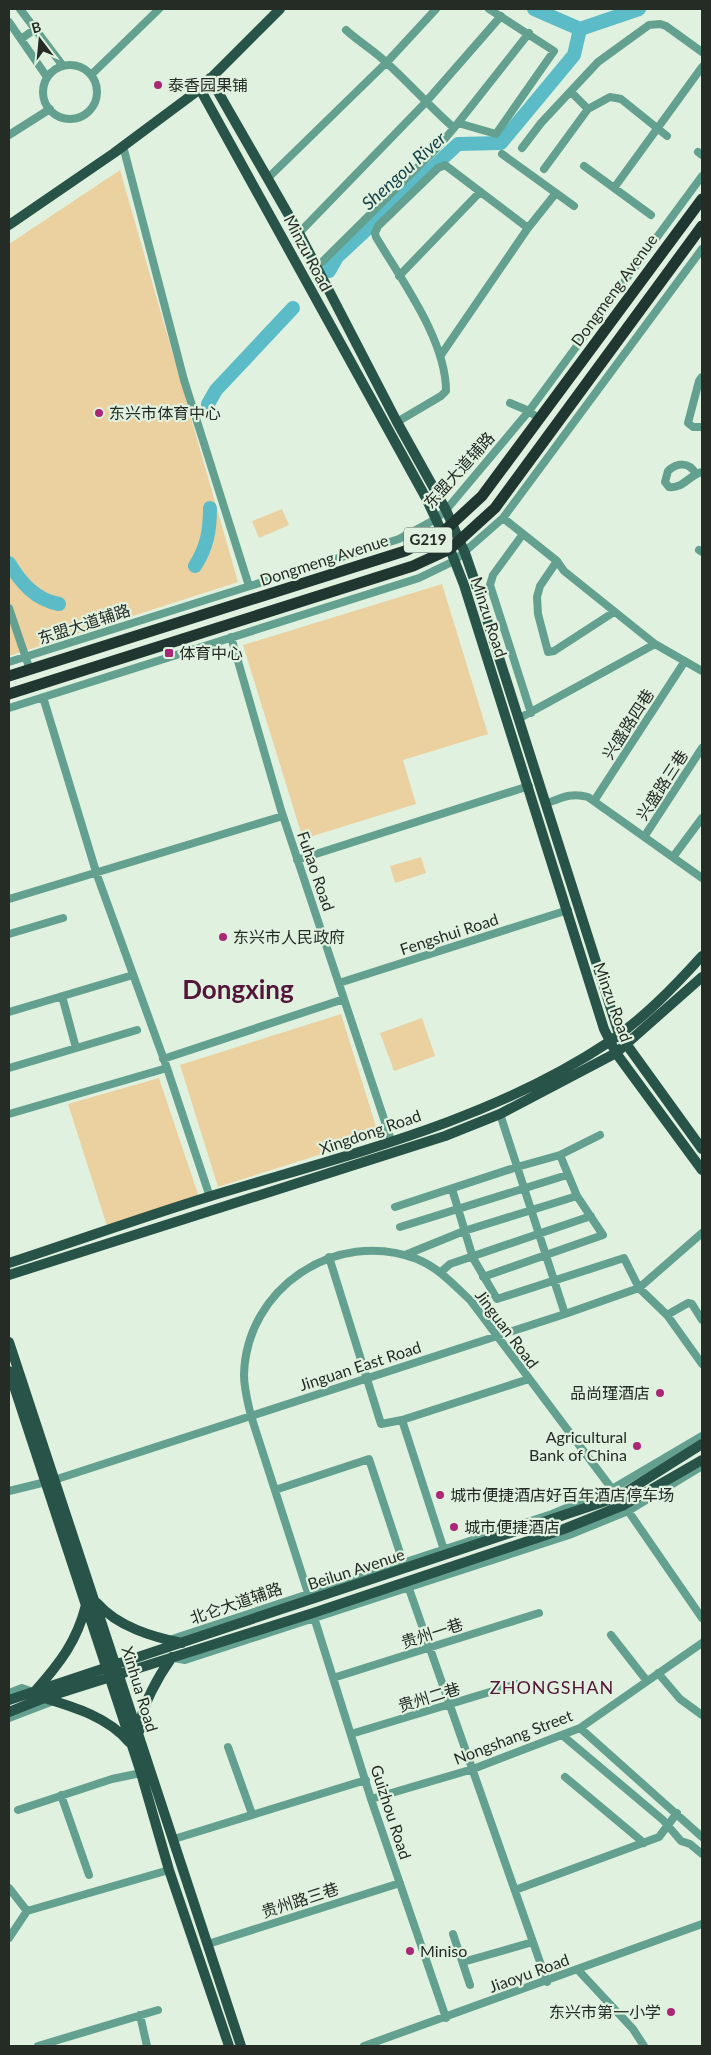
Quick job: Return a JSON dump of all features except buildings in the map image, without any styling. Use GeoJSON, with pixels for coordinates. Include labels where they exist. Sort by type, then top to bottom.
{"type":"FeatureCollection","features":[{"type":"Feature","properties":{"kind":"highway","name":"Dongmeng Avenue"},"geometry":{"type":"LineString","coordinates":[[9,676],[406,551],[442,533],[453,525],[482,496],[702,199]]}},
{"type":"Feature","properties":{"kind":"highway","name":"Dongmeng Avenue"},"geometry":{"type":"LineString","coordinates":[[9,694],[413,566],[450,549],[495,508],[702,226]]}},
{"type":"Feature","properties":{"kind":"main road"},"geometry":{"type":"LineString","coordinates":[[9,224],[123,146],[200,89],[280,9]]}},
{"type":"Feature","properties":{"kind":"main road","name":"Minzu Road"},"geometry":{"type":"LineString","coordinates":[[210,78],[299,233],[397,422],[446,510],[460,540],[619,1034],[625,1045],[702,1149]]}},
{"type":"Feature","properties":{"kind":"main road","name":"Minzu Road"},"geometry":{"type":"LineString","coordinates":[[200,89],[436,519],[450,549],[529,786],[610,1042],[616,1053],[702,1170]]}},
{"type":"Feature","properties":{"kind":"main road","name":"Xingdong Road"},"geometry":{"type":"LineString","coordinates":[[9,1263],[210,1197],[318,1165],[494,1104],[544,1080],[610,1042],[663,999],[702,956]]}},
{"type":"Feature","properties":{"kind":"main road","name":"Xingdong Road"},"geometry":{"type":"LineString","coordinates":[[9,1275],[445,1136],[500,1114],[616,1053],[702,976]]}},
{"type":"Feature","properties":{"kind":"main road","name":"Xinhua Road"},"geometry":{"type":"LineString","coordinates":[[9,1342],[50,1481],[137,1745],[174,1839],[241,2046]]}},
{"type":"Feature","properties":{"kind":"main road","name":"Xinhua Road"},"geometry":{"type":"LineString","coordinates":[[9,1371],[50,1481]]}},
{"type":"Feature","properties":{"kind":"main road","name":"Beilun Avenue"},"geometry":{"type":"LineString","coordinates":[[9,1712],[84,1686],[142,1656],[183,1643],[309,1596],[444,1552],[620,1500],[702,1444]]}},
{"type":"Feature","properties":{"kind":"main road","name":"Beilun Avenue"},"geometry":{"type":"LineString","coordinates":[[9,1700],[113,1671],[172,1657],[408,1585],[564,1529],[702,1460]]}},
{"type":"Feature","properties":{"kind":"main road"},"geometry":{"type":"LineString","coordinates":[[35,1692],[59,1663],[80,1630],[90,1601],[151,1637],[183,1643]]}},
{"type":"Feature","properties":{"kind":"main road"},"geometry":{"type":"LineString","coordinates":[[137,1745],[140,1720],[162,1671],[172,1657]]}},
{"type":"Feature","properties":{"kind":"main road"},"geometry":{"type":"LineString","coordinates":[[49,1699],[77,1708],[103,1721],[137,1745]]}},
{"type":"Feature","properties":{"kind":"main road","name":"Xinhua Road"},"geometry":{"type":"LineString","coordinates":[[137,1745],[142,1773],[169,1870],[229,2046]]}},
{"type":"Feature","properties":{"kind":"street"},"geometry":{"type":"LineString","coordinates":[[20,9],[63,66]]}},
{"type":"Feature","properties":{"kind":"street"},"geometry":{"type":"LineString","coordinates":[[92,75],[159,9]]}},
{"type":"Feature","properties":{"kind":"street"},"geometry":{"type":"LineString","coordinates":[[268,178],[387,62],[436,9]]}},
{"type":"Feature","properties":{"kind":"street"},"geometry":{"type":"LineString","coordinates":[[346,30],[366,48],[387,62],[425,103],[456,126],[492,134],[499,132],[554,54],[553,49],[489,9]]}},
{"type":"Feature","properties":{"kind":"street"},"geometry":{"type":"LineString","coordinates":[[299,233],[425,103],[501,16]]}},
{"type":"Feature","properties":{"kind":"street"},"geometry":{"type":"LineString","coordinates":[[9,22],[48,77]]}},
{"type":"Feature","properties":{"kind":"street"},"geometry":{"type":"LineString","coordinates":[[522,148],[541,123],[598,62],[649,25],[655,23],[666,26],[702,52]]}},
{"type":"Feature","properties":{"kind":"street"},"geometry":{"type":"LineString","coordinates":[[21,39],[35,29]]}},
{"type":"Feature","properties":{"kind":"street"},"geometry":{"type":"LineString","coordinates":[[317,267],[437,148],[529,33]]}},
{"type":"Feature","properties":{"kind":"street"},"geometry":{"type":"LineString","coordinates":[[63,66],[79,66],[92,75],[97,92],[94,103],[88,111],[79,117],[69,118],[58,116],[50,109],[44,96],[44,86],[54,70],[63,66]]}},
{"type":"Feature","properties":{"kind":"street"},"geometry":{"type":"LineString","coordinates":[[614,188],[702,67]]}},
{"type":"Feature","properties":{"kind":"street"},"geometry":{"type":"LineString","coordinates":[[571,92],[588,109]]}},
{"type":"Feature","properties":{"kind":"street"},"geometry":{"type":"LineString","coordinates":[[544,169],[588,109],[602,100],[615,97],[622,99],[667,136]]}},
{"type":"Feature","properties":{"kind":"street"},"geometry":{"type":"LineString","coordinates":[[9,135],[50,109]]}},
{"type":"Feature","properties":{"kind":"street"},"geometry":{"type":"LineString","coordinates":[[123,146],[184,380],[249,586]]}},
{"type":"Feature","properties":{"kind":"street"},"geometry":{"type":"LineString","coordinates":[[502,154],[574,206]]}},
{"type":"Feature","properties":{"kind":"street"},"geometry":{"type":"LineString","coordinates":[[397,422],[446,392],[441,355],[376,237],[375,233],[378,226],[441,166],[449,166],[528,228]]}},
{"type":"Feature","properties":{"kind":"street"},"geometry":{"type":"LineString","coordinates":[[584,166],[651,215]]}},
{"type":"Feature","properties":{"kind":"street","name":"东盟大道辅路"},"geometry":{"type":"LineString","coordinates":[[9,662],[399,539],[436,519],[446,510],[528,411],[702,176]]}},
{"type":"Feature","properties":{"kind":"street"},"geometry":{"type":"LineString","coordinates":[[399,276],[480,192]]}},
{"type":"Feature","properties":{"kind":"street"},"geometry":{"type":"LineString","coordinates":[[441,355],[528,228],[556,193]]}},
{"type":"Feature","properties":{"kind":"street"},"geometry":{"type":"LineString","coordinates":[[9,708],[419,578],[454,561],[504,518],[702,249]]}},
{"type":"Feature","properties":{"kind":"street"},"geometry":{"type":"LineString","coordinates":[[702,377],[699,381],[688,423],[693,427],[702,428]]}},
{"type":"Feature","properties":{"kind":"street"},"geometry":{"type":"LineString","coordinates":[[510,403],[540,419]]}},
{"type":"Feature","properties":{"kind":"street"},"geometry":{"type":"LineString","coordinates":[[504,518],[557,561],[564,571],[655,644],[702,671]]}},
{"type":"Feature","properties":{"kind":"street"},"geometry":{"type":"LineString","coordinates":[[523,534],[494,575],[490,585],[531,713]]}},
{"type":"Feature","properties":{"kind":"street"},"geometry":{"type":"LineString","coordinates":[[336,558],[340,572]]}},
{"type":"Feature","properties":{"kind":"street"},"geometry":{"type":"LineString","coordinates":[[557,561],[540,586],[536,597],[538,614],[548,652],[554,651],[614,612]]}},
{"type":"Feature","properties":{"kind":"street"},"geometry":{"type":"LineString","coordinates":[[9,608],[30,670]]}},
{"type":"Feature","properties":{"kind":"street","name":"Fuhao Road"},"geometry":{"type":"LineString","coordinates":[[232,637],[283,816],[391,1140]]}},
{"type":"Feature","properties":{"kind":"street"},"geometry":{"type":"LineString","coordinates":[[518,719],[655,644]]}},
{"type":"Feature","properties":{"kind":"street","name":"兴盛路四巷"},"geometry":{"type":"LineString","coordinates":[[594,801],[685,661]]}},
{"type":"Feature","properties":{"kind":"street"},"geometry":{"type":"LineString","coordinates":[[43,697],[96,872],[167,1068],[210,1197]]}},
{"type":"Feature","properties":{"kind":"street","name":"兴盛路三巷"},"geometry":{"type":"LineString","coordinates":[[644,837],[702,748]]}},
{"type":"Feature","properties":{"kind":"street"},"geometry":{"type":"LineString","coordinates":[[297,860],[529,786]]}},
{"type":"Feature","properties":{"kind":"street"},"geometry":{"type":"LineString","coordinates":[[545,804],[568,795],[577,794],[594,801],[702,878]]}},
{"type":"Feature","properties":{"kind":"street"},"geometry":{"type":"LineString","coordinates":[[9,899],[283,816]]}},
{"type":"Feature","properties":{"kind":"street"},"geometry":{"type":"LineString","coordinates":[[673,857],[702,818]]}},
{"type":"Feature","properties":{"kind":"street","name":"Fengshui Road"},"geometry":{"type":"LineString","coordinates":[[339,983],[568,910]]}},
{"type":"Feature","properties":{"kind":"street"},"geometry":{"type":"LineString","coordinates":[[9,934],[62,918]]}},
{"type":"Feature","properties":{"kind":"street"},"geometry":{"type":"LineString","coordinates":[[9,1012],[133,975]]}},
{"type":"Feature","properties":{"kind":"street"},"geometry":{"type":"LineString","coordinates":[[62,996],[76,1048]]}},
{"type":"Feature","properties":{"kind":"street"},"geometry":{"type":"LineString","coordinates":[[163,1059],[344,999]]}},
{"type":"Feature","properties":{"kind":"street"},"geometry":{"type":"LineString","coordinates":[[9,1068],[137,1030]]}},
{"type":"Feature","properties":{"kind":"street"},"geometry":{"type":"LineString","coordinates":[[9,1114],[167,1068]]}},
{"type":"Feature","properties":{"kind":"street"},"geometry":{"type":"LineString","coordinates":[[500,1114],[564,1314]]}},
{"type":"Feature","properties":{"kind":"street"},"geometry":{"type":"LineString","coordinates":[[395,1207],[560,1155],[600,1135]]}},
{"type":"Feature","properties":{"kind":"street"},"geometry":{"type":"LineString","coordinates":[[483,1277],[601,1237],[603,1232],[577,1196],[560,1155]]}},
{"type":"Feature","properties":{"kind":"street"},"geometry":{"type":"LineString","coordinates":[[400,1227],[523,1187],[567,1175]]}},
{"type":"Feature","properties":{"kind":"street"},"geometry":{"type":"LineString","coordinates":[[452,1189],[473,1258],[497,1299],[624,1258],[639,1288],[666,1315],[702,1364]]}},
{"type":"Feature","properties":{"kind":"street"},"geometry":{"type":"LineString","coordinates":[[405,1255],[464,1231],[577,1196]]}},
{"type":"Feature","properties":{"kind":"street"},"geometry":{"type":"LineString","coordinates":[[441,1272],[450,1264],[473,1258],[591,1216]]}},
{"type":"Feature","properties":{"kind":"street","name":"Jinguan East Road"},"geometry":{"type":"LineString","coordinates":[[9,1492],[50,1481],[251,1416],[639,1288],[702,1233]]}},
{"type":"Feature","properties":{"kind":"street","name":"Jinguan Road"},"geometry":{"type":"LineString","coordinates":[[309,1596],[245,1392],[244,1375],[250,1342],[268,1304],[289,1282],[304,1270],[329,1258],[346,1253],[372,1251],[405,1255],[441,1272],[471,1301],[620,1500],[702,1618]]}},
{"type":"Feature","properties":{"kind":"street"},"geometry":{"type":"LineString","coordinates":[[329,1258],[381,1424],[402,1420],[529,1379]]}},
{"type":"Feature","properties":{"kind":"street"},"geometry":{"type":"LineString","coordinates":[[666,1315],[688,1302],[692,1304],[702,1320]]}},
{"type":"Feature","properties":{"kind":"street"},"geometry":{"type":"LineString","coordinates":[[402,1420],[444,1552]]}},
{"type":"Feature","properties":{"kind":"street"},"geometry":{"type":"LineString","coordinates":[[620,1500],[702,1436]]}},
{"type":"Feature","properties":{"kind":"street"},"geometry":{"type":"LineString","coordinates":[[275,1490],[369,1459],[404,1565]]}},
{"type":"Feature","properties":{"kind":"street"},"geometry":{"type":"LineString","coordinates":[[620,1500],[702,1466]]}},
{"type":"Feature","properties":{"kind":"street"},"geometry":{"type":"LineString","coordinates":[[408,1585],[547,1982]]}},
{"type":"Feature","properties":{"kind":"street","name":"北仑大道辅路"},"geometry":{"type":"LineString","coordinates":[[142,1656],[169,1640],[309,1596]]}},
{"type":"Feature","properties":{"kind":"street","name":"贵州一巷"},"geometry":{"type":"LineString","coordinates":[[333,1678],[540,1613]]}},
{"type":"Feature","properties":{"kind":"street","name":"Guizhou Road"},"geometry":{"type":"LineString","coordinates":[[314,1615],[371,1800],[446,2018]]}},
{"type":"Feature","properties":{"kind":"street"},"geometry":{"type":"LineString","coordinates":[[611,1635],[647,1681]]}},
{"type":"Feature","properties":{"kind":"street","name":"Nongshang Street"},"geometry":{"type":"LineString","coordinates":[[371,1800],[473,1769],[580,1728],[702,1643]]}},
{"type":"Feature","properties":{"kind":"street"},"geometry":{"type":"LineString","coordinates":[[658,1673],[680,1699],[702,1715]]}},
{"type":"Feature","properties":{"kind":"street","name":"贵州二巷"},"geometry":{"type":"LineString","coordinates":[[351,1734],[516,1684]]}},
{"type":"Feature","properties":{"kind":"street"},"geometry":{"type":"LineString","coordinates":[[9,1692],[22,1688],[35,1692]]}},
{"type":"Feature","properties":{"kind":"street"},"geometry":{"type":"LineString","coordinates":[[9,1718],[49,1699]]}},
{"type":"Feature","properties":{"kind":"street"},"geometry":{"type":"LineString","coordinates":[[580,1728],[702,1837]]}},
{"type":"Feature","properties":{"kind":"street"},"geometry":{"type":"LineString","coordinates":[[562,1735],[667,1824],[680,1841],[690,1844],[702,1854]]}},
{"type":"Feature","properties":{"kind":"street"},"geometry":{"type":"LineString","coordinates":[[228,1747],[252,1814]]}},
{"type":"Feature","properties":{"kind":"street"},"geometry":{"type":"LineString","coordinates":[[18,1810],[112,1779],[142,1773]]}},
{"type":"Feature","properties":{"kind":"street"},"geometry":{"type":"LineString","coordinates":[[565,1777],[644,1843]]}},
{"type":"Feature","properties":{"kind":"street"},"geometry":{"type":"LineString","coordinates":[[174,1839],[366,1780]]}},
{"type":"Feature","properties":{"kind":"street"},"geometry":{"type":"LineString","coordinates":[[61,1795],[89,1875]]}},
{"type":"Feature","properties":{"kind":"street"},"geometry":{"type":"LineString","coordinates":[[515,1890],[659,1837],[667,1824],[677,1814]]}},
{"type":"Feature","properties":{"kind":"street"},"geometry":{"type":"LineString","coordinates":[[9,1938],[27,1911],[169,1870]]}},
{"type":"Feature","properties":{"kind":"street","name":"贵州路三巷"},"geometry":{"type":"LineString","coordinates":[[208,1944],[400,1883]]}},
{"type":"Feature","properties":{"kind":"street"},"geometry":{"type":"LineString","coordinates":[[9,1888],[27,1911]]}},
{"type":"Feature","properties":{"kind":"street","name":"Jiaoyu Road"},"geometry":{"type":"LineString","coordinates":[[364,2046],[383,2043],[702,1924]]}},
{"type":"Feature","properties":{"kind":"street"},"geometry":{"type":"LineString","coordinates":[[453,1934],[470,1985]]}},
{"type":"Feature","properties":{"kind":"street"},"geometry":{"type":"LineString","coordinates":[[463,1962],[533,1942]]}},
{"type":"Feature","properties":{"kind":"street"},"geometry":{"type":"LineString","coordinates":[[578,1970],[632,2029],[644,2046]]}},
{"type":"Feature","properties":{"kind":"street"},"geometry":{"type":"LineString","coordinates":[[38,2046],[158,2010]]}},
{"type":"Feature","properties":{"kind":"street"},"geometry":{"type":"LineString","coordinates":[[140,2015],[147,2046]]}},
{"type":"Feature","properties":{"kind":"shaded area","name":"东兴市体育中心"},"geometry":{"type":"Polygon","coordinates":[[[120,170],[238,582],[9,656],[9,244],[120,170]]]}},
{"type":"Feature","properties":{"kind":"shaded area"},"geometry":{"type":"Polygon","coordinates":[[[282,509],[289,525],[259,538],[252,521],[282,509]]]}},
{"type":"Feature","properties":{"kind":"shaded area"},"geometry":{"type":"Polygon","coordinates":[[[442,584],[488,734],[403,760],[416,804],[303,839],[243,645],[442,584]]]}},
{"type":"Feature","properties":{"kind":"shaded area"},"geometry":{"type":"Polygon","coordinates":[[[421,857],[426,873],[395,883],[390,866],[421,857]]]}},
{"type":"Feature","properties":{"kind":"shaded area"},"geometry":{"type":"Polygon","coordinates":[[[341,1014],[379,1136],[218,1187],[180,1065],[341,1014]]]}},
{"type":"Feature","properties":{"kind":"shaded area"},"geometry":{"type":"Polygon","coordinates":[[[422,1018],[435,1056],[394,1071],[380,1033],[422,1018]]]}},
{"type":"Feature","properties":{"kind":"shaded area"},"geometry":{"type":"Polygon","coordinates":[[[159,1078],[199,1197],[107,1226],[68,1104],[159,1078]]]}},
{"type":"Feature","properties":{"kind":"waterway"},"geometry":{"type":"LineString","coordinates":[[534,9],[580,29]]}},
{"type":"Feature","properties":{"kind":"waterway","name":"Shengou River"},"geometry":{"type":"LineString","coordinates":[[580,29],[639,9]]}},
{"type":"Feature","properties":{"kind":"waterway","name":"Shengou River"},"geometry":{"type":"LineString","coordinates":[[329,271],[337,257],[458,144],[501,143],[574,55],[580,29]]}},
{"type":"Feature","properties":{"kind":"waterway","name":"Shengou River"},"geometry":{"type":"LineString","coordinates":[[208,404],[216,390],[293,308]]}},
{"type":"Feature","properties":{"kind":"waterway","name":"Shengou River"},"geometry":{"type":"LineString","coordinates":[[195,566],[207,538],[210,508]]}},
{"type":"Feature","properties":{"kind":"waterway","name":"Shengou River"},"geometry":{"type":"LineString","coordinates":[[9,563],[24,584],[36,595],[59,604]]}},
{"type":"Feature","properties":{"kind":"place","name":"泰香园果铺"},"geometry":{"type":"Point","coordinates":[158,85]}},
{"type":"Feature","properties":{"kind":"place","name":"东兴市体育中心"},"geometry":{"type":"Point","coordinates":[99,413]}},
{"type":"Feature","properties":{"kind":"place","name":"体育中心"},"geometry":{"type":"Point","coordinates":[169,653]}},
{"type":"Feature","properties":{"kind":"place","name":"东兴市人民政府"},"geometry":{"type":"Point","coordinates":[223,937]}},
{"type":"Feature","properties":{"kind":"place","name":"品尚瑾酒店"},"geometry":{"type":"Point","coordinates":[660,1393]}},
{"type":"Feature","properties":{"kind":"place","name":"Agricultural Bank of China"},"geometry":{"type":"Point","coordinates":[637,1446]}},
{"type":"Feature","properties":{"kind":"place","name":"城市便捷酒店好百年酒店停车场"},"geometry":{"type":"Point","coordinates":[440,1495]}},
{"type":"Feature","properties":{"kind":"place","name":"城市便捷酒店"},"geometry":{"type":"Point","coordinates":[454,1527]}},
{"type":"Feature","properties":{"kind":"place","name":"Miniso"},"geometry":{"type":"Point","coordinates":[410,1951]}},
{"type":"Feature","properties":{"kind":"place","name":"东兴市第一小学"},"geometry":{"type":"Point","coordinates":[671,2012]}},
{"type":"Feature","properties":{"kind":"district","name":"Dongxing"},"geometry":{"type":"Point","coordinates":[238,990]}},
{"type":"Feature","properties":{"kind":"district","name":"ZHONGSHAN"},"geometry":{"type":"Point","coordinates":[552,1688]}}]}
